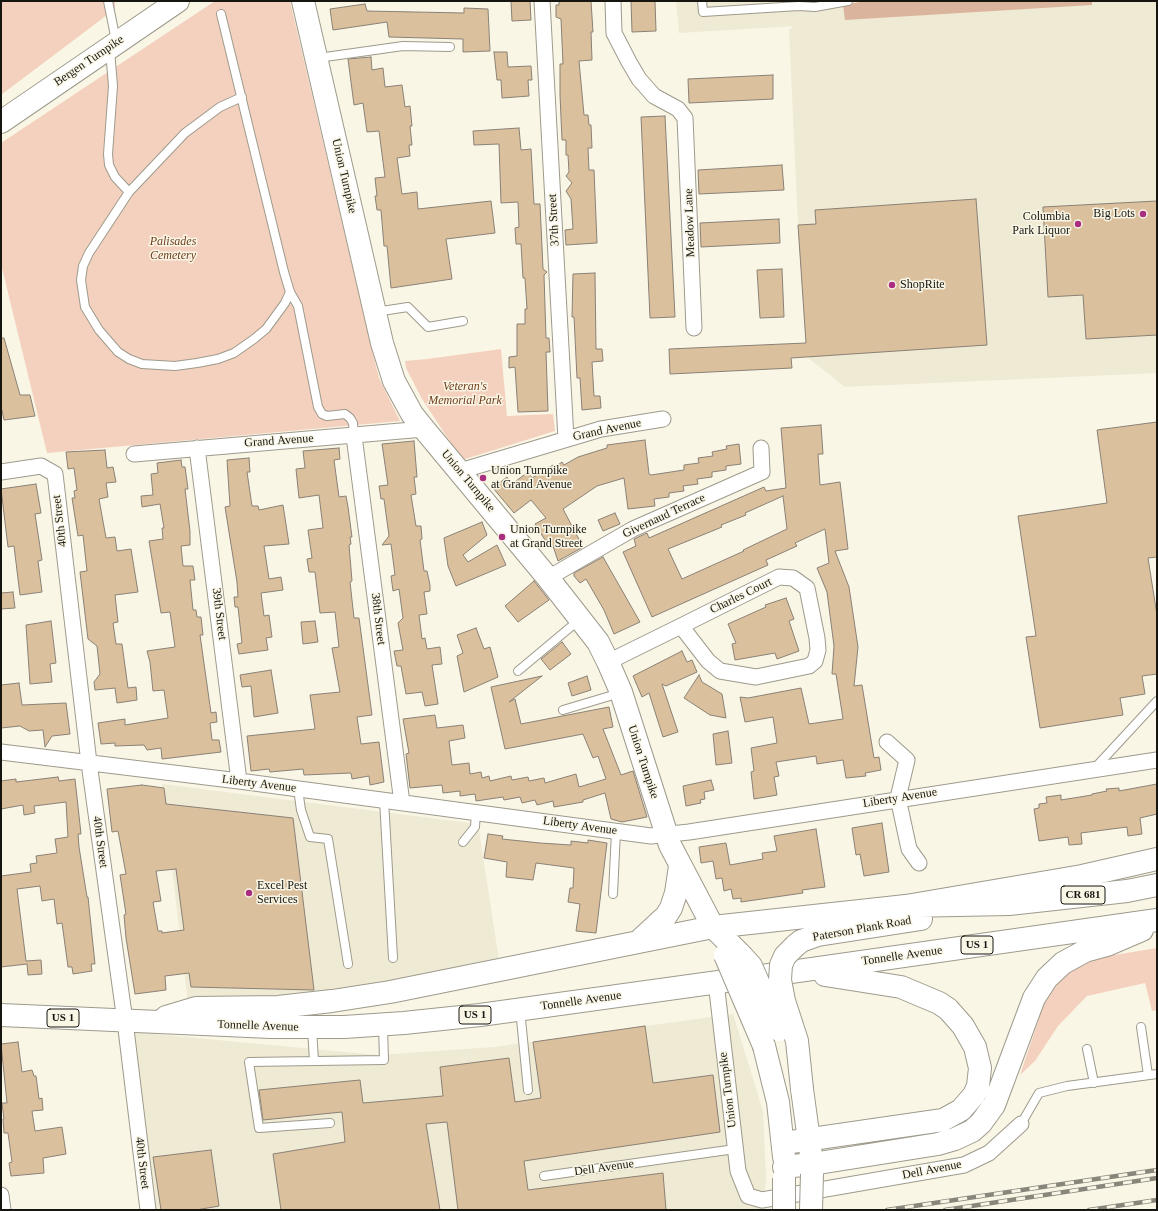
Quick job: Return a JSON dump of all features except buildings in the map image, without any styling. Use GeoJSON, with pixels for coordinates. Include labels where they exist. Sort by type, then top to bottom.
{"type":"FeatureCollection","features":[{"type":"Feature","properties":{"kind":"main road","name":"Bergen Turnpike"},"geometry":{"type":"LineString","coordinates":[[1,122],[178,1]]}},
{"type":"Feature","properties":{"kind":"main road","name":"Union Turnpike"},"geometry":{"type":"LineString","coordinates":[[303,1],[382,343],[394,381],[412,414],[581,619],[608,662],[621,692],[666,835],[680,866],[713,927]]}},
{"type":"Feature","properties":{"kind":"main road"},"geometry":{"type":"LineString","coordinates":[[906,906],[1082,876],[1157,859]]}},
{"type":"Feature","properties":{"kind":"main road"},"geometry":{"type":"LineString","coordinates":[[640,940],[666,916],[671,908],[676,893],[680,866]]}},
{"type":"Feature","properties":{"kind":"main road","name":"Paterson Plank Road"},"geometry":{"type":"LineString","coordinates":[[811,1210],[812,1169],[810,1140],[802,1090],[797,1041],[784,1001],[780,980],[781,965],[785,956],[795,946],[801,941],[818,935],[959,915],[1009,904],[1157,885]]}},
{"type":"Feature","properties":{"kind":"main road","name":"Paterson Plank Road"},"geometry":{"type":"LineString","coordinates":[[784,1210],[784,1143],[777,1096],[764,1046],[733,955],[713,927],[906,906],[1009,904]]}},
{"type":"Feature","properties":{"kind":"main road","name":"Tonnelle Avenue"},"geometry":{"type":"LineString","coordinates":[[1,1015],[150,1022],[312,1027],[383,1025],[520,1009],[1157,920]]}},
{"type":"Feature","properties":{"kind":"main road"},"geometry":{"type":"LineString","coordinates":[[784,1172],[812,1169],[938,1144],[956,1139],[972,1131],[981,1123],[994,1105],[1034,998],[1047,978],[1064,963],[1085,951],[1107,945],[1157,924]]}},
{"type":"Feature","properties":{"kind":"main road"},"geometry":{"type":"LineString","coordinates":[[150,1022],[196,1008],[278,1007],[390,992],[640,940],[713,927]]}},
{"type":"Feature","properties":{"kind":"main road","name":"Paterson Plank Road"},"geometry":{"type":"LineString","coordinates":[[733,955],[751,966],[765,995],[802,1090]]}},
{"type":"Feature","properties":{"kind":"main road"},"geometry":{"type":"LineString","coordinates":[[784,1143],[932,1122],[952,1116],[961,1110],[974,1095],[978,1086],[980,1068],[975,1047],[963,1026],[948,1009],[930,997],[901,987],[798,971]]}},
{"type":"Feature","properties":{"kind":"street","name":"37th Street"},"geometry":{"type":"LineString","coordinates":[[542,1],[566,439]]}},
{"type":"Feature","properties":{"kind":"street","name":"Meadow Lane"},"geometry":{"type":"LineString","coordinates":[[613,1],[614,33],[639,79],[654,96],[678,109],[685,118],[694,328]]}},
{"type":"Feature","properties":{"kind":"street","name":"Grand Avenue"},"geometry":{"type":"LineString","coordinates":[[460,471],[601,429],[663,419]]}},
{"type":"Feature","properties":{"kind":"street","name":"Grand Avenue"},"geometry":{"type":"LineString","coordinates":[[134,454],[424,429]]}},
{"type":"Feature","properties":{"kind":"street","name":"38th Street"},"geometry":{"type":"LineString","coordinates":[[354,436],[402,803]]}},
{"type":"Feature","properties":{"kind":"street","name":"39th Street"},"geometry":{"type":"LineString","coordinates":[[197,448],[239,781]]}},
{"type":"Feature","properties":{"kind":"street","name":"Givernaud Terrace"},"geometry":{"type":"LineString","coordinates":[[548,578],[633,529],[762,472],[761,448]]}},
{"type":"Feature","properties":{"kind":"street","name":"40th Street"},"geometry":{"type":"LineString","coordinates":[[1,472],[41,466],[55,474],[89,763],[125,1021],[148,1210]]}},
{"type":"Feature","properties":{"kind":"street","name":"Charles Court"},"geometry":{"type":"LineString","coordinates":[[608,662],[681,626],[779,578],[793,578],[807,588],[815,621],[818,650],[815,661],[809,666],[756,677],[742,676],[720,671],[708,661],[681,626]]}},
{"type":"Feature","properties":{"kind":"street"},"geometry":{"type":"LineString","coordinates":[[887,742],[907,760],[898,798],[909,849],[919,863]]}},
{"type":"Feature","properties":{"kind":"street","name":"Liberty Avenue"},"geometry":{"type":"LineString","coordinates":[[1,752],[239,781],[651,836],[666,835],[898,798],[1157,760]]}},
{"type":"Feature","properties":{"kind":"street","name":"Union Turnpike"},"geometry":{"type":"LineString","coordinates":[[716,982],[738,1171],[748,1196]]}},
{"type":"Feature","properties":{"kind":"street","name":"Dell Avenue"},"geometry":{"type":"LineString","coordinates":[[748,1196],[762,1200],[964,1165],[989,1153],[1021,1124]]}},
{"type":"Feature","properties":{"kind":"street"},"geometry":{"type":"LineString","coordinates":[[1,1195],[3,1210]]}},
{"type":"Feature","properties":{"kind":"lane"},"geometry":{"type":"LineString","coordinates":[[108,1],[113,45],[113,86],[108,154],[109,165],[116,177],[129,192]]}},
{"type":"Feature","properties":{"kind":"lane"},"geometry":{"type":"LineString","coordinates":[[702,1],[703,12],[799,3],[815,7],[848,1]]}},
{"type":"Feature","properties":{"kind":"lane"},"geometry":{"type":"LineString","coordinates":[[221,14],[290,292],[298,306],[318,407],[322,414],[327,416],[345,414],[350,418],[353,423],[354,436]]}},
{"type":"Feature","properties":{"kind":"lane"},"geometry":{"type":"LineString","coordinates":[[317,58],[403,46],[450,47]]}},
{"type":"Feature","properties":{"kind":"lane"},"geometry":{"type":"LineString","coordinates":[[242,98],[220,107],[185,133],[129,192],[89,253],[81,280],[85,307],[91,318],[118,352],[129,359],[142,364],[175,366],[218,358],[234,353],[266,329],[285,303],[290,292]]}},
{"type":"Feature","properties":{"kind":"lane"},"geometry":{"type":"LineString","coordinates":[[375,312],[408,307],[428,327],[463,321]]}},
{"type":"Feature","properties":{"kind":"lane"},"geometry":{"type":"LineString","coordinates":[[518,671],[581,619]]}},
{"type":"Feature","properties":{"kind":"lane"},"geometry":{"type":"LineString","coordinates":[[563,710],[621,692]]}},
{"type":"Feature","properties":{"kind":"lane"},"geometry":{"type":"LineString","coordinates":[[1092,770],[1157,701]]}},
{"type":"Feature","properties":{"kind":"lane"},"geometry":{"type":"LineString","coordinates":[[298,789],[301,810],[310,837],[328,838],[348,964]]}},
{"type":"Feature","properties":{"kind":"lane"},"geometry":{"type":"LineString","coordinates":[[384,800],[393,958]]}},
{"type":"Feature","properties":{"kind":"lane"},"geometry":{"type":"LineString","coordinates":[[463,842],[475,827],[476,812]]}},
{"type":"Feature","properties":{"kind":"lane"},"geometry":{"type":"LineString","coordinates":[[613,894],[616,831]]}},
{"type":"Feature","properties":{"kind":"lane"},"geometry":{"type":"LineString","coordinates":[[520,1009],[528,1090]]}},
{"type":"Feature","properties":{"kind":"lane"},"geometry":{"type":"LineString","coordinates":[[330,1123],[259,1128],[249,1062],[384,1060],[383,1025]]}},
{"type":"Feature","properties":{"kind":"lane"},"geometry":{"type":"LineString","coordinates":[[312,1027],[314,1061]]}},
{"type":"Feature","properties":{"kind":"lane"},"geometry":{"type":"LineString","coordinates":[[1141,1027],[1148,1075]]}},
{"type":"Feature","properties":{"kind":"lane"},"geometry":{"type":"LineString","coordinates":[[1087,1049],[1094,1082]]}},
{"type":"Feature","properties":{"kind":"lane","name":"Dell Avenue"},"geometry":{"type":"LineString","coordinates":[[1021,1124],[1039,1093],[1067,1086],[1157,1074]]}},
{"type":"Feature","properties":{"kind":"lane","name":"Dell Avenue"},"geometry":{"type":"LineString","coordinates":[[544,1176],[735,1149]]}},
{"type":"Feature","properties":{"kind":"shaded area"},"geometry":{"type":"Polygon","coordinates":[[[676,1],[1157,1],[1157,373],[845,387],[807,357],[798,225],[789,30],[794,26],[679,33],[676,1]]]}},
{"type":"Feature","properties":{"kind":"shaded area"},"geometry":{"type":"Polygon","coordinates":[[[865,1],[1092,1],[1092,5],[845,20],[843,5],[865,1]]]}},
{"type":"Feature","properties":{"kind":"shaded area"},"geometry":{"type":"Polygon","coordinates":[[[162,784],[478,824],[499,960],[190,1021],[162,784]]]}},
{"type":"Feature","properties":{"kind":"shaded area"},"geometry":{"type":"Polygon","coordinates":[[[733,1014],[763,1111],[766,1176],[764,1210],[144,1210],[122,1031],[377,1055],[494,1047],[733,1014]]]}},
{"type":"Feature","properties":{"kind":"green space"},"geometry":{"type":"Polygon","coordinates":[[[1,1],[115,1],[115,9],[1,95],[1,1]]]}},
{"type":"Feature","properties":{"kind":"green space","name":"Palisades Cemetery"},"geometry":{"type":"Polygon","coordinates":[[[215,1],[290,1],[379,378],[400,421],[47,453],[1,264],[1,143],[215,1]]]}},
{"type":"Feature","properties":{"kind":"green space","name":"Veteran's Memorial Park"},"geometry":{"type":"Polygon","coordinates":[[[501,349],[507,416],[553,414],[555,431],[462,460],[422,399],[406,368],[405,361],[501,349]]]}},
{"type":"Feature","properties":{"kind":"green space"},"geometry":{"type":"Polygon","coordinates":[[[1157,948],[1157,1010],[1152,1011],[1145,983],[1087,996],[1058,1026],[1035,1061],[1020,1075],[1044,1004],[1055,986],[1075,968],[1102,957],[1157,948]]]}},
{"type":"Feature","properties":{"kind":"railway"},"geometry":{"type":"LineString","coordinates":[[887,1210],[1157,1170]]}},
{"type":"Feature","properties":{"kind":"railway"},"geometry":{"type":"LineString","coordinates":[[945,1210],[1157,1178]]}},
{"type":"Feature","properties":{"kind":"railway"},"geometry":{"type":"LineString","coordinates":[[1089,1210],[1157,1200]]}},
{"type":"Feature","properties":{"kind":"place","name":"Big Lots"},"geometry":{"type":"Point","coordinates":[1143,214]}},
{"type":"Feature","properties":{"kind":"place","name":"Columbia Park Liquor"},"geometry":{"type":"Point","coordinates":[1078,224]}},
{"type":"Feature","properties":{"kind":"place","name":"ShopRite"},"geometry":{"type":"Point","coordinates":[892,285]}},
{"type":"Feature","properties":{"kind":"place","name":"Union Turnpike at Grand Avenue"},"geometry":{"type":"Point","coordinates":[483,478]}},
{"type":"Feature","properties":{"kind":"place","name":"Union Turnpike at Grand Street"},"geometry":{"type":"Point","coordinates":[502,537]}},
{"type":"Feature","properties":{"kind":"place","name":"Excel Pest Services"},"geometry":{"type":"Point","coordinates":[249,893]}}]}
